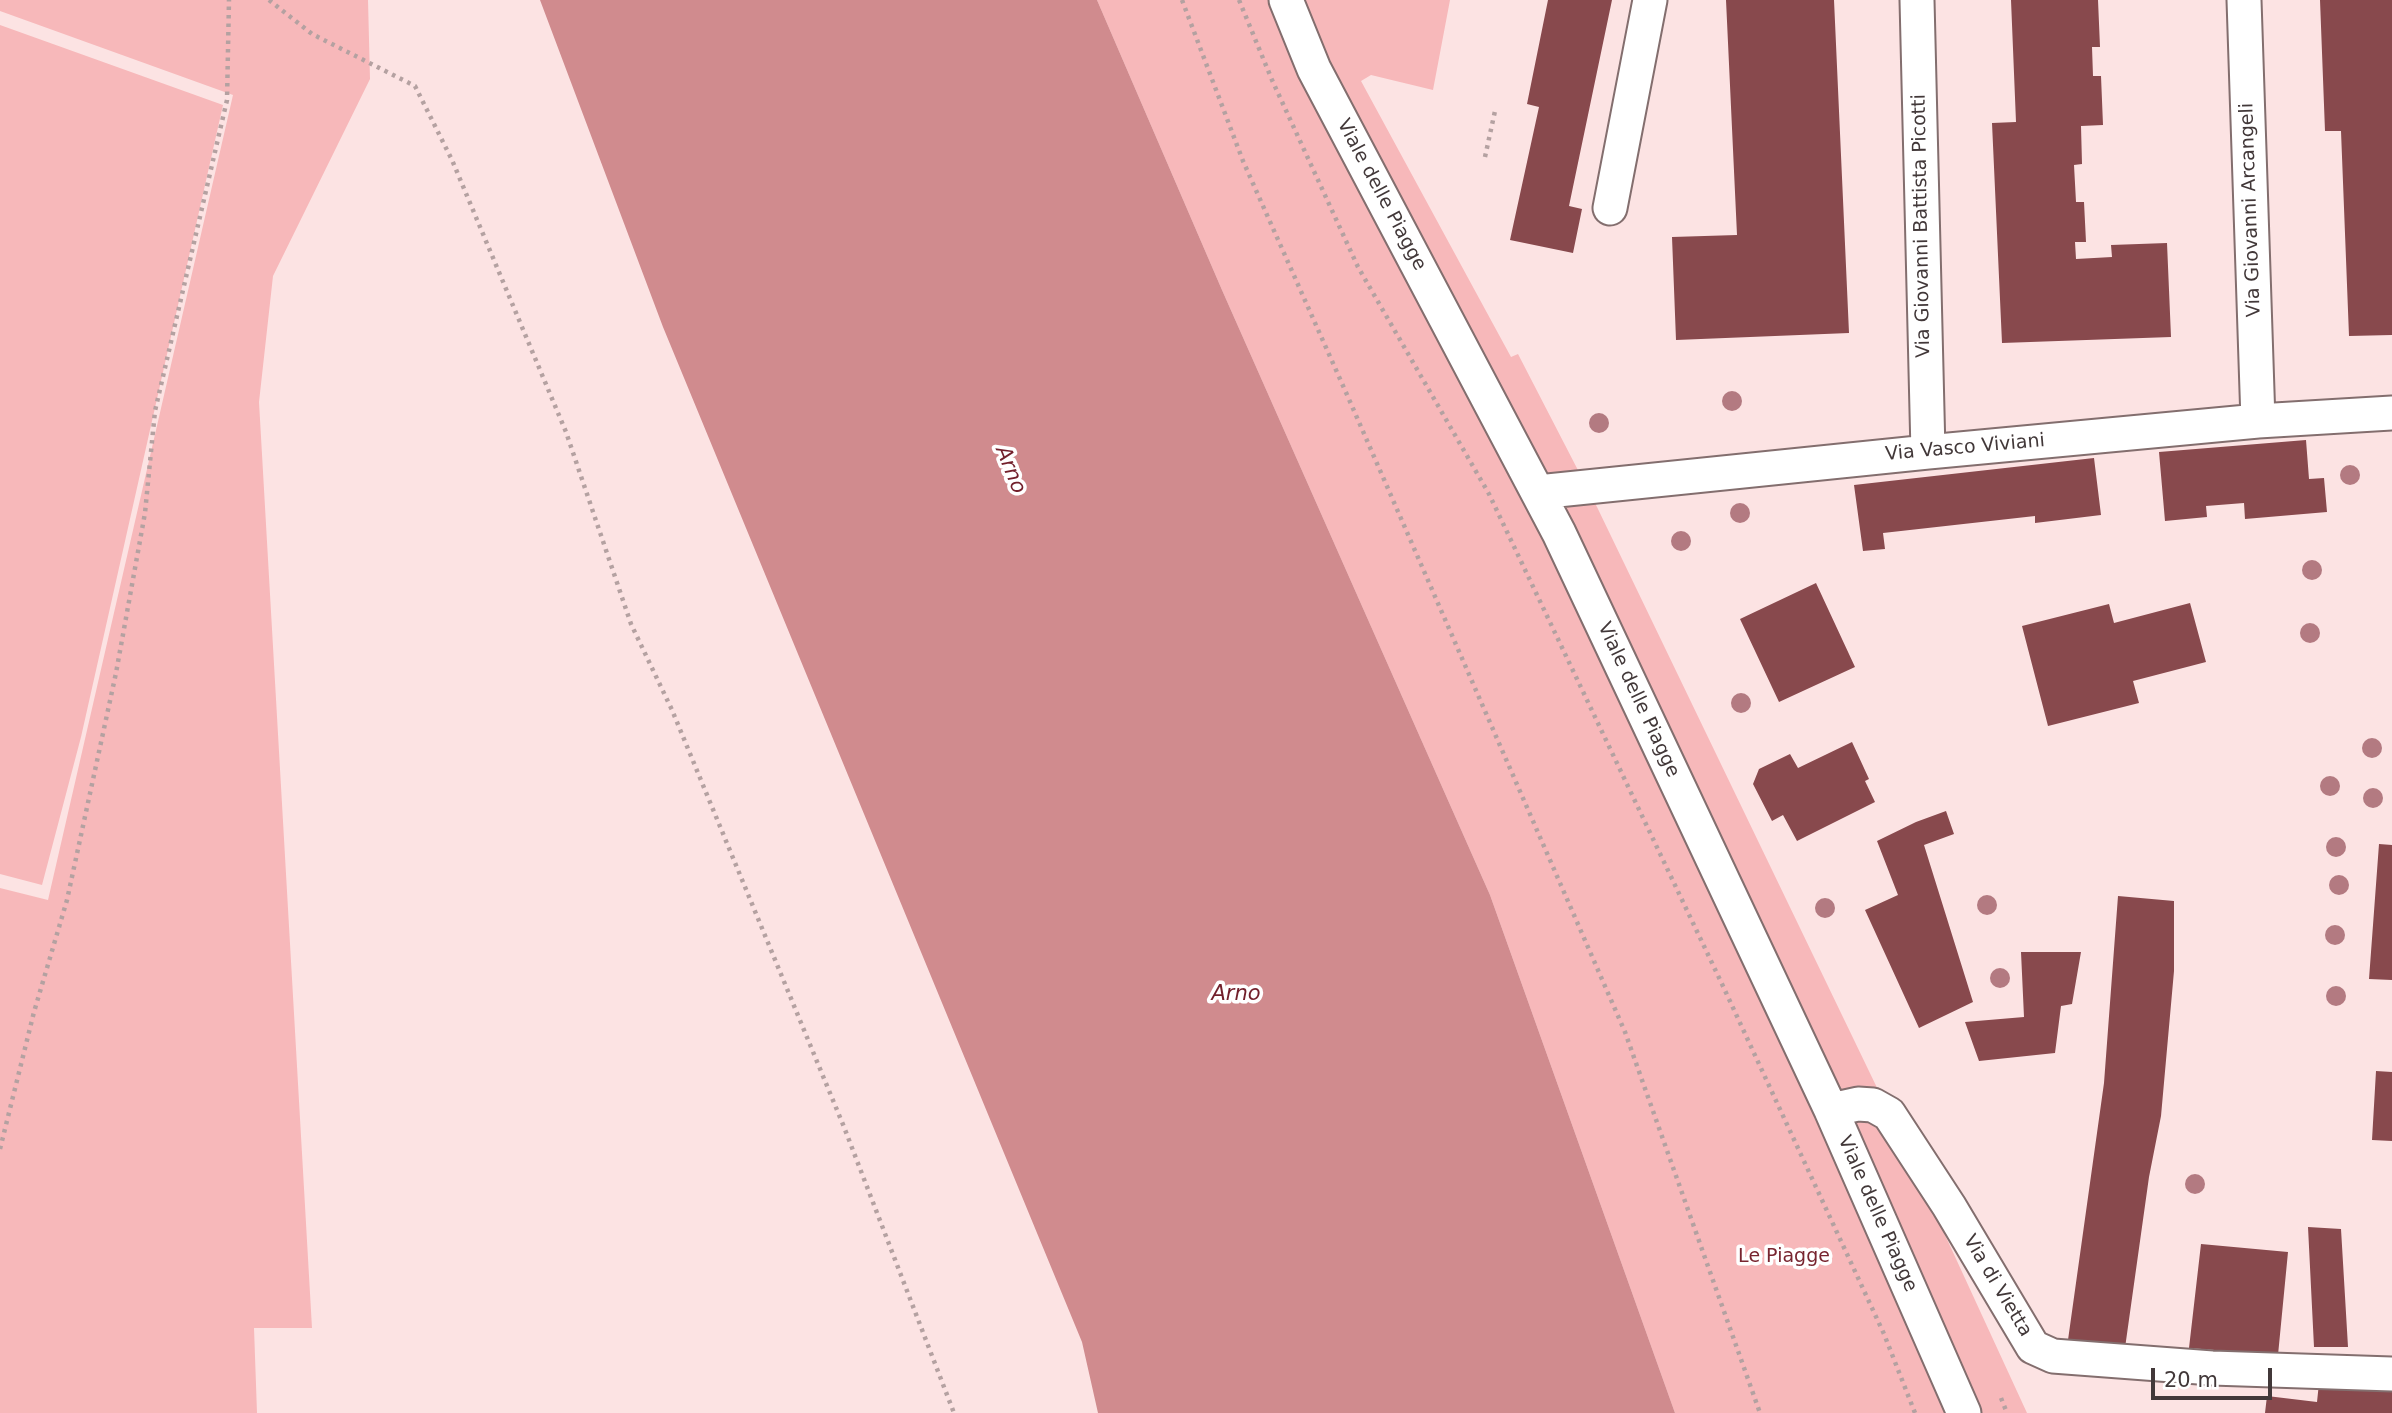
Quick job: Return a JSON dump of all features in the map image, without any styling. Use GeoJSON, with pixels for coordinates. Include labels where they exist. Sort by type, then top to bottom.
{"type":"FeatureCollection","features":[{"type":"Feature","properties":{"kind":"street","name":"Viale delle Piagge"},"geometry":{"type":"LineString","coordinates":[[1286,0],[1314,69],[1538,492],[1831,1110],[1964,1413]]}},
{"type":"Feature","properties":{"kind":"street"},"geometry":{"type":"LineString","coordinates":[[1610,208],[1650,0]]}},
{"type":"Feature","properties":{"kind":"street","name":"Via Giovanni Battista Picotti"},"geometry":{"type":"LineString","coordinates":[[1917,0],[1928,452]]}},
{"type":"Feature","properties":{"kind":"street","name":"Via Giovanni Arcangeli"},"geometry":{"type":"LineString","coordinates":[[2244,0],[2258,421]]}},
{"type":"Feature","properties":{"kind":"street","name":"Via Vasco Viviani"},"geometry":{"type":"LineString","coordinates":[[1538,492],[2258,421],[2392,413]]}},
{"type":"Feature","properties":{"kind":"street","name":"Via di Vietta"},"geometry":{"type":"LineString","coordinates":[[1831,1110],[1858,1104],[1874,1105],[1889,1114],[1949,1206],[2034,1347],[2053,1356],[2212,1368],[2392,1374]]}},
{"type":"Feature","properties":{"kind":"path"},"geometry":{"type":"LineString","coordinates":[[0,1149],[34,1012],[67,900],[116,673],[145,513],[155,411],[227,100],[229,0]]}},
{"type":"Feature","properties":{"kind":"path"},"geometry":{"type":"LineString","coordinates":[[269,0],[312,34],[415,86],[452,160],[565,432],[631,624],[672,710],[834,1102],[954,1413]]}},
{"type":"Feature","properties":{"kind":"path"},"geometry":{"type":"LineString","coordinates":[[1182,0],[1243,161],[1625,1032],[1760,1413]]}},
{"type":"Feature","properties":{"kind":"path"},"geometry":{"type":"LineString","coordinates":[[1239,0],[1272,80],[1358,267],[1495,507],[1734,1009],[1884,1334],[1915,1413]]}},
{"type":"Feature","properties":{"kind":"path"},"geometry":{"type":"LineString","coordinates":[[1485,157],[1494,111]]}},
{"type":"Feature","properties":{"kind":"green space"},"geometry":{"type":"Polygon","coordinates":[[[0,0],[368,0],[370,79],[273,276],[259,402],[312,1328],[254,1328],[257,1413],[0,1413],[0,888],[48,900],[233,95],[0,11],[0,0]]]}},
{"type":"Feature","properties":{"kind":"green space","name":"Le Piagge"},"geometry":{"type":"Polygon","coordinates":[[[1097,0],[1450,0],[1433,90],[1371,75],[1361,81],[1511,357],[1518,354],[1597,507],[1881,1096],[2027,1413],[1675,1413],[1490,895],[1222,290],[1097,0]]]}},
{"type":"Feature","properties":{"kind":"green space"},"geometry":{"type":"Polygon","coordinates":[[[0,25],[223,105],[81,737],[42,885],[0,874],[0,25]]]}},
{"type":"Feature","properties":{"kind":"water","name":"Arno"},"geometry":{"type":"Polygon","coordinates":[[[540,0],[1097,0],[1222,290],[1490,895],[1675,1413],[1098,1413],[1082,1342],[663,327],[540,0]]]}},
{"type":"Feature","properties":{"kind":"building"},"geometry":{"type":"Polygon","coordinates":[[[1548,0],[1612,0],[1569,206],[1582,209],[1573,253],[1510,240],[1539,107],[1527,104],[1548,0]]]}},
{"type":"Feature","properties":{"kind":"building"},"geometry":{"type":"Polygon","coordinates":[[[1726,0],[1834,0],[1849,333],[1676,340],[1672,237],[1737,235],[1726,0]]]}},
{"type":"Feature","properties":{"kind":"building"},"geometry":{"type":"Polygon","coordinates":[[[2011,0],[2098,0],[2100,47],[2092,47],[2093,76],[2101,76],[2103,125],[2081,126],[2082,164],[2074,165],[2076,202],[2084,202],[2086,242],[2075,242],[2076,259],[2112,257],[2111,245],[2167,243],[2171,337],[2002,343],[1992,123],[2016,122],[2011,0]]]}},
{"type":"Feature","properties":{"kind":"building"},"geometry":{"type":"Polygon","coordinates":[[[2320,0],[2392,0],[2392,335],[2349,336],[2341,131],[2325,131],[2320,0]]]}},
{"type":"Feature","properties":{"kind":"building"},"geometry":{"type":"Polygon","coordinates":[[[2306,440],[2309,479],[2324,478],[2327,512],[2245,519],[2244,503],[2206,506],[2207,517],[2165,521],[2159,452],[2306,440]]]}},
{"type":"Feature","properties":{"kind":"building"},"geometry":{"type":"Polygon","coordinates":[[[2094,458],[2101,515],[2035,523],[2035,516],[1883,533],[1885,549],[1863,551],[1854,485],[2094,458]]]}},
{"type":"Feature","properties":{"kind":"building"},"geometry":{"type":"Polygon","coordinates":[[[1816,583],[1855,667],[1779,702],[1740,619],[1816,583]]]}},
{"type":"Feature","properties":{"kind":"building"},"geometry":{"type":"Polygon","coordinates":[[[2190,603],[2206,662],[2133,681],[2139,703],[2048,726],[2022,626],[2109,604],[2114,623],[2190,603]]]}},
{"type":"Feature","properties":{"kind":"building"},"geometry":{"type":"Polygon","coordinates":[[[1852,742],[1869,779],[1865,781],[1875,802],[1797,841],[1783,815],[1772,821],[1753,784],[1759,769],[1790,754],[1798,768],[1852,742]]]}},
{"type":"Feature","properties":{"kind":"building"},"geometry":{"type":"Polygon","coordinates":[[[1946,811],[1954,834],[1924,845],[1973,1002],[1919,1028],[1865,910],[1898,895],[1877,841],[1946,811]]]}},
{"type":"Feature","properties":{"kind":"building"},"geometry":{"type":"Polygon","coordinates":[[[2379,844],[2392,845],[2392,980],[2369,979],[2379,844]]]}},
{"type":"Feature","properties":{"kind":"building"},"geometry":{"type":"Polygon","coordinates":[[[2118,896],[2174,901],[2174,971],[2161,1116],[2149,1177],[2125,1348],[2068,1340],[2104,1083],[2118,896]]]}},
{"type":"Feature","properties":{"kind":"building"},"geometry":{"type":"Polygon","coordinates":[[[2021,952],[2081,952],[2072,1004],[2061,1006],[2055,1053],[1979,1061],[1965,1022],[2024,1017],[2021,952]]]}},
{"type":"Feature","properties":{"kind":"building"},"geometry":{"type":"Polygon","coordinates":[[[2376,1071],[2392,1072],[2392,1141],[2372,1140],[2376,1071]]]}},
{"type":"Feature","properties":{"kind":"building"},"geometry":{"type":"Polygon","coordinates":[[[2308,1227],[2341,1229],[2348,1347],[2314,1347],[2308,1227]]]}},
{"type":"Feature","properties":{"kind":"building"},"geometry":{"type":"Polygon","coordinates":[[[2201,1244],[2288,1252],[2278,1355],[2189,1348],[2201,1244]]]}},
{"type":"Feature","properties":{"kind":"building"},"geometry":{"type":"Polygon","coordinates":[[[2319,1383],[2392,1386],[2392,1413],[2265,1413],[2267,1396],[2317,1402],[2319,1383]]]}}]}
